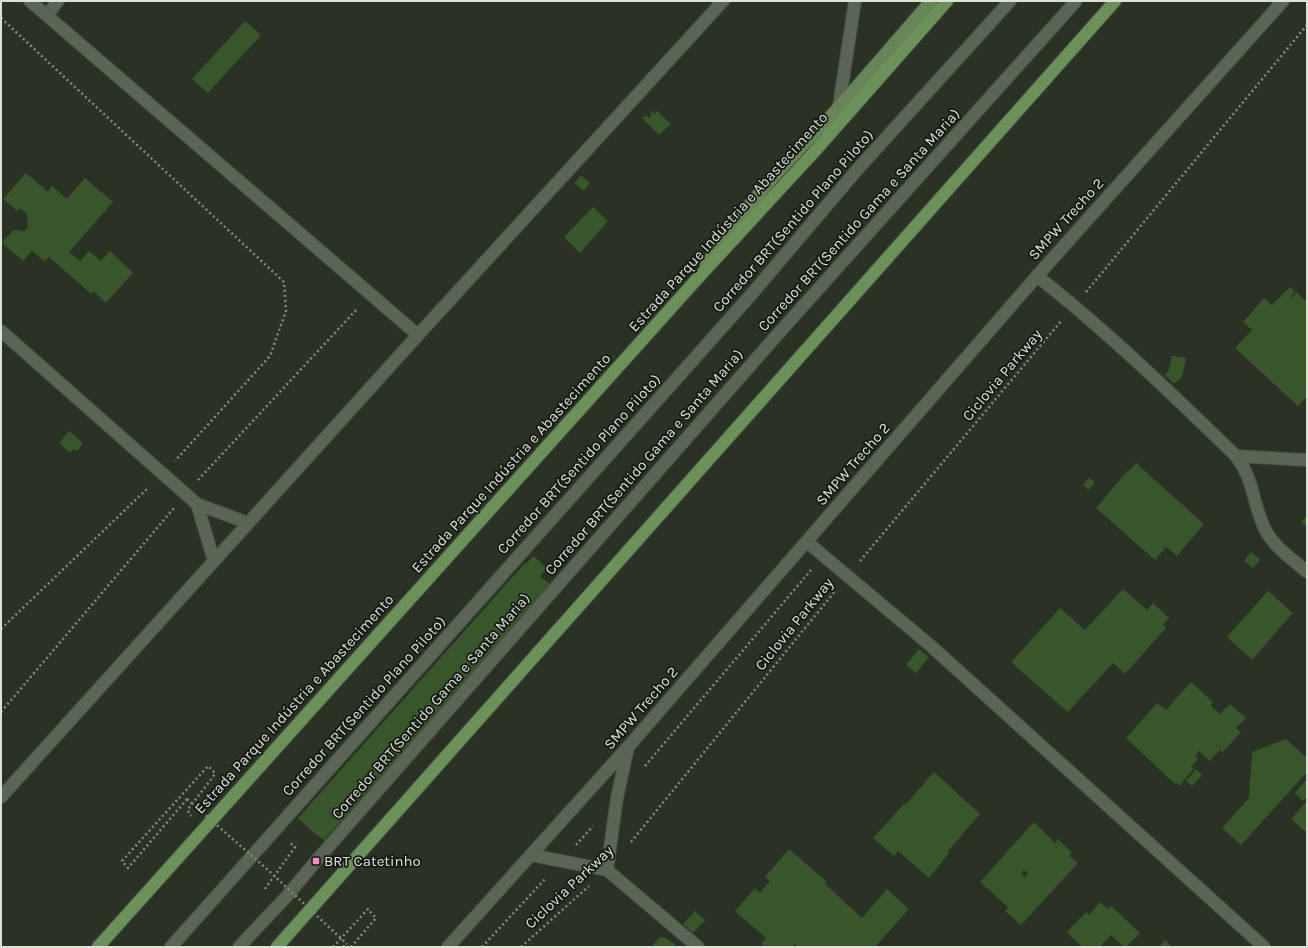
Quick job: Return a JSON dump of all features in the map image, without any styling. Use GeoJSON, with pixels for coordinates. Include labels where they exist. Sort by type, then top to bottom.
{"type":"FeatureCollection","features":[{"type":"Feature","properties":{"kind":"highway","name":"Estrada Parque Indústria e Abastecimento"},"geometry":{"type":"LineString","coordinates":[[98,947],[697,279],[815,151],[947,1]]}},
{"type":"Feature","properties":{"kind":"highway"},"geometry":{"type":"LineString","coordinates":[[277,947],[1115,1]]}},
{"type":"Feature","properties":{"kind":"main road"},"geometry":{"type":"LineString","coordinates":[[697,279],[718,246],[762,190],[840,106],[931,1]]}},
{"type":"Feature","properties":{"kind":"street"},"geometry":{"type":"LineString","coordinates":[[30,1],[418,336]]}},
{"type":"Feature","properties":{"kind":"street"},"geometry":{"type":"LineString","coordinates":[[47,15],[58,1]]}},
{"type":"Feature","properties":{"kind":"street"},"geometry":{"type":"LineString","coordinates":[[1,797],[723,1]]}},
{"type":"Feature","properties":{"kind":"street"},"geometry":{"type":"LineString","coordinates":[[840,106],[855,1]]}},
{"type":"Feature","properties":{"kind":"street","name":"Corredor BRT(Sentido Plano Piloto)"},"geometry":{"type":"LineString","coordinates":[[171,947],[750,296],[856,171],[1010,1]]}},
{"type":"Feature","properties":{"kind":"street","name":"Corredor BRT(Sentido Gama e Santa Maria)"},"geometry":{"type":"LineString","coordinates":[[239,947],[287,896],[321,855],[783,328],[1076,1]]}},
{"type":"Feature","properties":{"kind":"street","name":"SMPW Trecho 2"},"geometry":{"type":"LineString","coordinates":[[448,947],[628,747],[1037,276],[1283,1]]}},
{"type":"Feature","properties":{"kind":"street"},"geometry":{"type":"LineString","coordinates":[[1037,276],[1075,306],[1163,385],[1236,456],[1249,478],[1262,523],[1268,534],[1274,543],[1307,572]]}},
{"type":"Feature","properties":{"kind":"street"},"geometry":{"type":"LineString","coordinates":[[1,331],[197,504],[248,523]]}},
{"type":"Feature","properties":{"kind":"street"},"geometry":{"type":"LineString","coordinates":[[1236,456],[1307,460]]}},
{"type":"Feature","properties":{"kind":"street"},"geometry":{"type":"LineString","coordinates":[[197,504],[214,561]]}},
{"type":"Feature","properties":{"kind":"street"},"geometry":{"type":"LineString","coordinates":[[807,542],[932,646],[1264,947]]}},
{"type":"Feature","properties":{"kind":"street"},"geometry":{"type":"LineString","coordinates":[[607,870],[618,798],[628,747]]}},
{"type":"Feature","properties":{"kind":"street"},"geometry":{"type":"LineString","coordinates":[[531,854],[607,870],[698,947]]}},
{"type":"Feature","properties":{"kind":"path"},"geometry":{"type":"LineString","coordinates":[[1,18],[284,282],[286,311],[270,356],[163,474],[1,628]]}},
{"type":"Feature","properties":{"kind":"path","name":"Ciclovia Parkway"},"geometry":{"type":"LineString","coordinates":[[627,846],[847,576],[1075,306],[1307,25]]}},
{"type":"Feature","properties":{"kind":"path"},"geometry":{"type":"LineString","coordinates":[[643,768],[823,556]]}},
{"type":"Feature","properties":{"kind":"path"},"geometry":{"type":"LineString","coordinates":[[188,809],[213,777],[215,773],[208,766],[122,861],[128,868],[187,799],[268,870],[347,944],[343,947]]}},
{"type":"Feature","properties":{"kind":"path"},"geometry":{"type":"LineString","coordinates":[[482,947],[618,798]]}},
{"type":"Feature","properties":{"kind":"path"},"geometry":{"type":"LineString","coordinates":[[262,893],[295,847]]}},
{"type":"Feature","properties":{"kind":"path","name":"Ciclovia Parkway"},"geometry":{"type":"LineString","coordinates":[[521,947],[607,870]]}},
{"type":"Feature","properties":{"kind":"path"},"geometry":{"type":"LineString","coordinates":[[333,947],[368,909],[376,918],[351,947]]}},
{"type":"Feature","properties":{"kind":"building"},"geometry":{"type":"Polygon","coordinates":[[[245,21],[261,35],[208,93],[192,79],[245,21]]]}},
{"type":"Feature","properties":{"kind":"building"},"geometry":{"type":"Polygon","coordinates":[[[652,111],[654,114],[657,111],[671,124],[659,135],[642,118],[646,115],[649,118],[652,115],[650,113],[652,111]]]}},
{"type":"Feature","properties":{"kind":"building"},"geometry":{"type":"Polygon","coordinates":[[[26,173],[48,192],[52,186],[67,199],[85,178],[113,202],[69,252],[80,261],[89,251],[101,261],[110,251],[133,273],[106,303],[94,291],[91,294],[49,257],[45,261],[32,251],[23,261],[2,243],[13,230],[25,231],[28,227],[27,214],[20,208],[17,211],[3,199],[26,173]]]}},
{"type":"Feature","properties":{"kind":"building"},"geometry":{"type":"Polygon","coordinates":[[[581,175],[590,183],[584,191],[574,183],[581,175]]]}},
{"type":"Feature","properties":{"kind":"building"},"geometry":{"type":"Polygon","coordinates":[[[593,207],[608,221],[580,253],[564,237],[593,207]]]}},
{"type":"Feature","properties":{"kind":"building"},"geometry":{"type":"Polygon","coordinates":[[[1290,287],[1295,291],[1291,296],[1292,298],[1296,292],[1307,302],[1307,396],[1298,406],[1235,348],[1252,330],[1243,322],[1264,298],[1272,305],[1290,287]]]}},
{"type":"Feature","properties":{"kind":"building"},"geometry":{"type":"Polygon","coordinates":[[[1172,356],[1186,358],[1182,377],[1174,384],[1165,375],[1169,370],[1172,356]]]}},
{"type":"Feature","properties":{"kind":"building"},"geometry":{"type":"Polygon","coordinates":[[[69,431],[81,441],[82,445],[77,451],[74,449],[70,453],[59,443],[69,431]]]}},
{"type":"Feature","properties":{"kind":"building"},"geometry":{"type":"Polygon","coordinates":[[[1136,463],[1204,524],[1177,556],[1166,547],[1155,560],[1096,508],[1127,471],[1128,472],[1136,463]]]}},
{"type":"Feature","properties":{"kind":"building"},"geometry":{"type":"Polygon","coordinates":[[[1089,478],[1095,482],[1089,490],[1083,485],[1089,478]]]}},
{"type":"Feature","properties":{"kind":"building"},"geometry":{"type":"Polygon","coordinates":[[[1307,516],[1307,527],[1301,522],[1307,516]]]}},
{"type":"Feature","properties":{"kind":"building"},"geometry":{"type":"Polygon","coordinates":[[[1251,552],[1260,560],[1253,568],[1244,561],[1251,552]]]}},
{"type":"Feature","properties":{"kind":"building"},"geometry":{"type":"Polygon","coordinates":[[[533,556],[547,568],[540,576],[552,586],[324,840],[314,833],[298,818],[525,563],[526,564],[533,556]]]}},
{"type":"Feature","properties":{"kind":"building"},"geometry":{"type":"Polygon","coordinates":[[[1123,589],[1147,610],[1153,603],[1169,618],[1163,625],[1166,628],[1125,674],[1113,663],[1068,712],[1011,662],[1060,608],[1085,630],[1123,589]]]}},
{"type":"Feature","properties":{"kind":"building"},"geometry":{"type":"Polygon","coordinates":[[[1268,591],[1293,613],[1252,660],[1227,637],[1268,591]]]}},
{"type":"Feature","properties":{"kind":"building"},"geometry":{"type":"Polygon","coordinates":[[[919,649],[929,657],[916,673],[906,665],[919,649]]]}},
{"type":"Feature","properties":{"kind":"building"},"geometry":{"type":"Polygon","coordinates":[[[1191,682],[1213,702],[1211,706],[1220,714],[1230,704],[1246,718],[1236,728],[1241,732],[1223,752],[1220,750],[1210,761],[1199,751],[1195,756],[1198,759],[1191,767],[1194,769],[1179,786],[1176,783],[1175,784],[1126,738],[1157,703],[1166,710],[1191,682]]]}},
{"type":"Feature","properties":{"kind":"building"},"geometry":{"type":"Polygon","coordinates":[[[1286,739],[1307,758],[1307,772],[1241,845],[1222,828],[1249,798],[1252,752],[1286,739]]]}},
{"type":"Feature","properties":{"kind":"building"},"geometry":{"type":"Polygon","coordinates":[[[1196,769],[1202,775],[1192,786],[1186,781],[1196,769]]]}},
{"type":"Feature","properties":{"kind":"building"},"geometry":{"type":"Polygon","coordinates":[[[934,772],[980,814],[948,851],[949,853],[929,878],[898,851],[894,856],[873,838],[934,772]]]}},
{"type":"Feature","properties":{"kind":"building"},"geometry":{"type":"Polygon","coordinates":[[[1307,779],[1307,797],[1303,801],[1295,793],[1307,779]]]}},
{"type":"Feature","properties":{"kind":"building"},"geometry":{"type":"Polygon","coordinates":[[[1307,801],[1307,833],[1291,819],[1307,801]]]}},
{"type":"Feature","properties":{"kind":"building"},"geometry":{"type":"Polygon","coordinates":[[[1034,822],[1055,843],[1058,839],[1072,853],[1069,856],[1078,863],[1021,925],[1005,911],[1008,907],[980,882],[1034,822]],[[1024,870],[1021,873],[1025,877],[1028,873],[1024,870]]]}},
{"type":"Feature","properties":{"kind":"building"},"geometry":{"type":"Polygon","coordinates":[[[789,849],[827,882],[825,884],[862,918],[887,889],[909,909],[875,947],[799,947],[795,944],[792,947],[765,947],[761,943],[766,938],[735,911],[755,888],[760,893],[770,881],[765,877],[789,849]]]}},
{"type":"Feature","properties":{"kind":"building"},"geometry":{"type":"Polygon","coordinates":[[[1100,902],[1108,909],[1111,906],[1140,933],[1126,947],[1124,947],[1111,935],[1100,947],[1082,947],[1067,932],[1086,912],[1089,915],[1100,902]]]}},
{"type":"Feature","properties":{"kind":"building"},"geometry":{"type":"Polygon","coordinates":[[[695,911],[705,920],[693,933],[683,924],[695,911]]]}},
{"type":"Feature","properties":{"kind":"building"},"geometry":{"type":"Polygon","coordinates":[[[660,937],[666,938],[678,947],[651,947],[660,937]]]}},
{"type":"Feature","properties":{"kind":"building"},"geometry":{"type":"Polygon","coordinates":[[[1165,940],[1172,947],[1159,947],[1165,940]]]}},
{"type":"Feature","properties":{"kind":"place","name":"BRT Catetinho"},"geometry":{"type":"Point","coordinates":[316,861]}}]}
